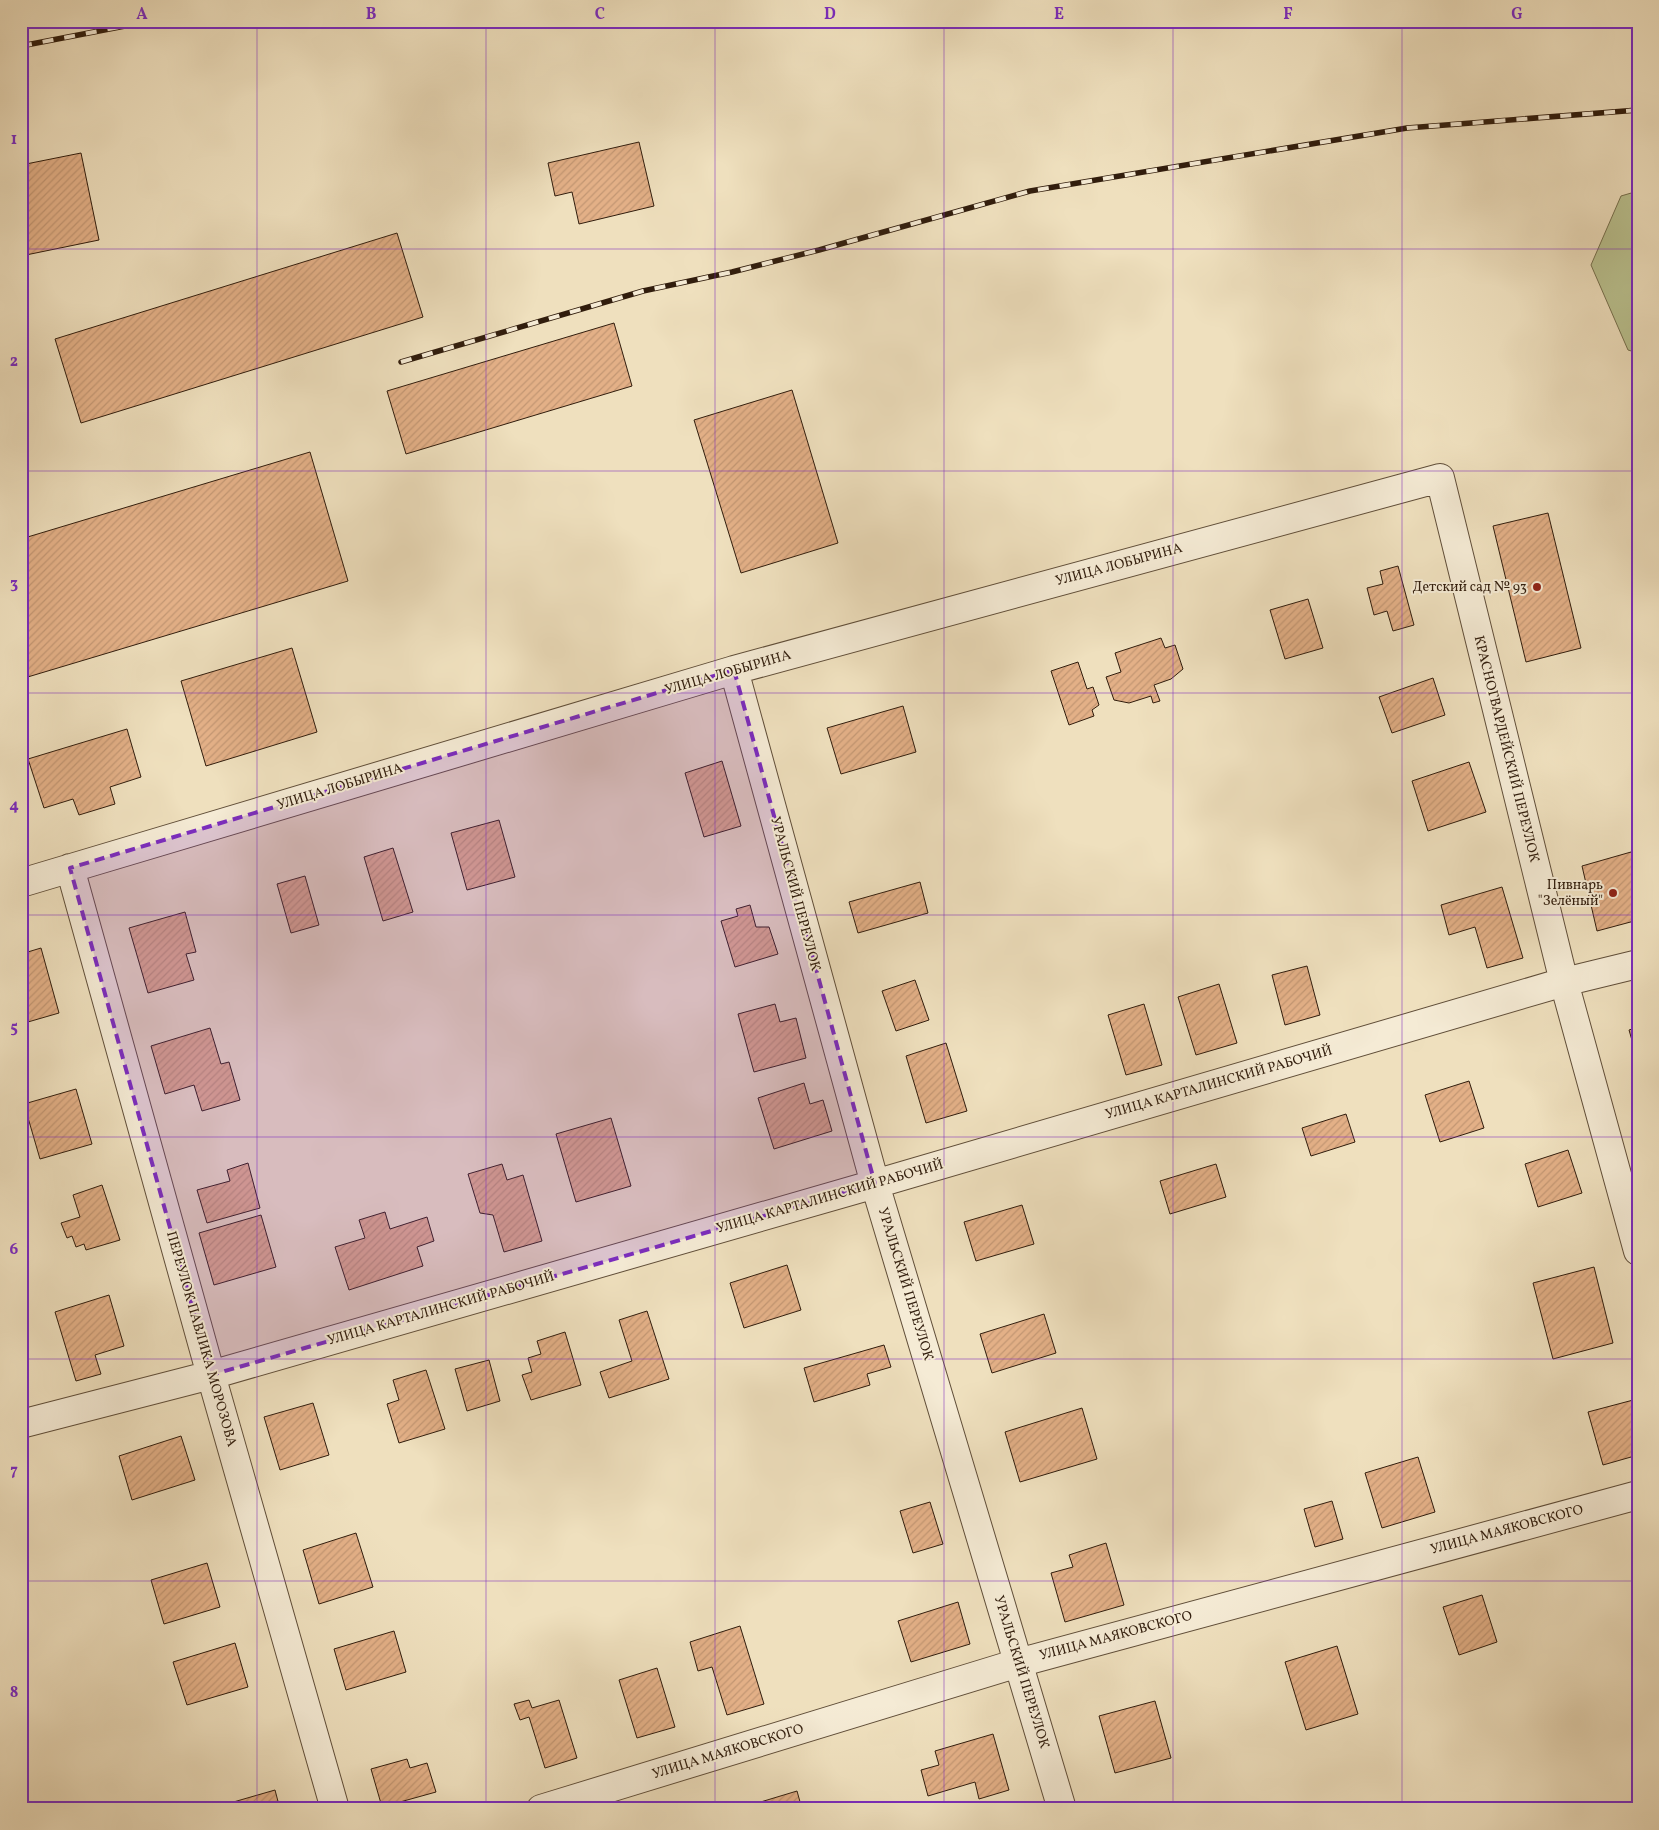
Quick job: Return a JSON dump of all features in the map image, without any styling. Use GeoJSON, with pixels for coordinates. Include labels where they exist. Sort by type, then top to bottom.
{"type":"FeatureCollection","features":[{"type":"Feature","properties":{"kind":"street","name":"УЛИЦА ЛОБЫРИНА"},"geometry":{"type":"LineString","coordinates":[[21,883],[734,670],[1440,478]]}},
{"type":"Feature","properties":{"kind":"street","name":"КРАСНОГВАРДЕЙСКИЙ ПЕРЕУЛОК"},"geometry":{"type":"LineString","coordinates":[[1440,478],[1564,982],[1638,1251]]}},
{"type":"Feature","properties":{"kind":"street","name":"УРАЛЬСКИЙ ПЕРЕУЛОК"},"geometry":{"type":"LineString","coordinates":[[734,670],[875,1184],[1062,1809]]}},
{"type":"Feature","properties":{"kind":"street","name":"ПЕРЕУЛОК ПАВЛИКА МОРОЗОВА"},"geometry":{"type":"LineString","coordinates":[[70,868],[211,1375],[335,1809]]}},
{"type":"Feature","properties":{"kind":"street","name":"УЛИЦА КАРТАЛИНСКИЙ РАБОЧИЙ"},"geometry":{"type":"LineString","coordinates":[[21,1424],[211,1375],[875,1184],[1564,982],[1638,964]]}},
{"type":"Feature","properties":{"kind":"street","name":"УЛИЦА МАЯКОВСКОГО"},"geometry":{"type":"LineString","coordinates":[[541,1809],[1018,1663],[1638,1495]]}},
{"type":"Feature","properties":{"kind":"highlighted area"},"geometry":{"type":"Polygon","coordinates":[[[734,670],[875,1184],[211,1375],[70,868],[734,670]]]}},
{"type":"Feature","properties":{"kind":"green space"},"geometry":{"type":"Polygon","coordinates":[[[1638,191],[1638,353],[1628,350],[1591,265],[1621,196],[1638,191]]]}},
{"type":"Feature","properties":{"kind":"building"},"geometry":{"type":"Polygon","coordinates":[[[639,142],[654,206],[579,224],[572,192],[555,196],[548,163],[639,142]]]}},
{"type":"Feature","properties":{"kind":"building"},"geometry":{"type":"Polygon","coordinates":[[[81,153],[99,240],[21,256],[21,165],[81,153]]]}},
{"type":"Feature","properties":{"kind":"building"},"geometry":{"type":"Polygon","coordinates":[[[397,233],[423,317],[81,423],[55,339],[397,233]]]}},
{"type":"Feature","properties":{"kind":"building"},"geometry":{"type":"Polygon","coordinates":[[[614,323],[632,386],[406,454],[387,391],[614,323]]]}},
{"type":"Feature","properties":{"kind":"building"},"geometry":{"type":"Polygon","coordinates":[[[792,390],[838,543],[741,573],[694,420],[792,390]]]}},
{"type":"Feature","properties":{"kind":"building"},"geometry":{"type":"Polygon","coordinates":[[[310,452],[348,581],[21,679],[21,539],[310,452]]]}},
{"type":"Feature","properties":{"kind":"building","name":"Детский сад № 93"},"geometry":{"type":"Polygon","coordinates":[[[1548,513],[1581,648],[1526,662],[1493,526],[1548,513]]]}},
{"type":"Feature","properties":{"kind":"building"},"geometry":{"type":"Polygon","coordinates":[[[1398,566],[1414,625],[1393,631],[1387,611],[1374,615],[1367,588],[1383,584],[1380,571],[1398,566]]]}},
{"type":"Feature","properties":{"kind":"building"},"geometry":{"type":"Polygon","coordinates":[[[1308,599],[1323,648],[1285,659],[1270,610],[1308,599]]]}},
{"type":"Feature","properties":{"kind":"building"},"geometry":{"type":"Polygon","coordinates":[[[1161,638],[1165,648],[1175,645],[1183,669],[1171,679],[1154,685],[1160,701],[1153,703],[1151,696],[1129,703],[1114,700],[1106,677],[1121,672],[1115,653],[1161,638]]]}},
{"type":"Feature","properties":{"kind":"building"},"geometry":{"type":"Polygon","coordinates":[[[292,648],[317,732],[206,766],[181,681],[292,648]]]}},
{"type":"Feature","properties":{"kind":"building"},"geometry":{"type":"Polygon","coordinates":[[[1078,662],[1087,689],[1093,687],[1099,705],[1092,710],[1094,716],[1069,725],[1051,671],[1078,662]]]}},
{"type":"Feature","properties":{"kind":"building"},"geometry":{"type":"Polygon","coordinates":[[[1433,678],[1445,715],[1392,733],[1379,697],[1433,678]]]}},
{"type":"Feature","properties":{"kind":"building"},"geometry":{"type":"Polygon","coordinates":[[[903,706],[916,752],[841,774],[827,728],[903,706]]]}},
{"type":"Feature","properties":{"kind":"building"},"geometry":{"type":"Polygon","coordinates":[[[127,729],[141,777],[110,787],[115,804],[79,815],[73,799],[44,808],[28,759],[127,729]]]}},
{"type":"Feature","properties":{"kind":"building"},"geometry":{"type":"Polygon","coordinates":[[[722,761],[741,826],[704,837],[685,773],[722,761]]]}},
{"type":"Feature","properties":{"kind":"building"},"geometry":{"type":"Polygon","coordinates":[[[1469,762],[1486,812],[1428,831],[1412,781],[1469,762]]]}},
{"type":"Feature","properties":{"kind":"building"},"geometry":{"type":"Polygon","coordinates":[[[499,820],[515,877],[467,890],[451,833],[499,820]]]}},
{"type":"Feature","properties":{"kind":"building"},"geometry":{"type":"Polygon","coordinates":[[[393,848],[413,912],[383,921],[364,857],[393,848]]]}},
{"type":"Feature","properties":{"kind":"building","name":"Пивнарь \"Зелёный\""},"geometry":{"type":"Polygon","coordinates":[[[1638,850],[1638,920],[1597,931],[1582,866],[1638,850]]]}},
{"type":"Feature","properties":{"kind":"building"},"geometry":{"type":"Polygon","coordinates":[[[305,876],[319,925],[291,933],[277,884],[305,876]]]}},
{"type":"Feature","properties":{"kind":"building"},"geometry":{"type":"Polygon","coordinates":[[[920,882],[928,913],[858,933],[849,902],[920,882]]]}},
{"type":"Feature","properties":{"kind":"building"},"geometry":{"type":"Polygon","coordinates":[[[1502,887],[1523,958],[1487,968],[1475,927],[1449,935],[1441,905],[1502,887]]]}},
{"type":"Feature","properties":{"kind":"building"},"geometry":{"type":"Polygon","coordinates":[[[750,905],[756,927],[769,927],[778,954],[735,967],[721,921],[738,916],[736,909],[750,905]]]}},
{"type":"Feature","properties":{"kind":"building"},"geometry":{"type":"Polygon","coordinates":[[[185,912],[196,952],[186,954],[194,980],[148,993],[129,928],[185,912]]]}},
{"type":"Feature","properties":{"kind":"building"},"geometry":{"type":"Polygon","coordinates":[[[41,948],[59,1013],[21,1024],[21,954],[41,948]]]}},
{"type":"Feature","properties":{"kind":"building"},"geometry":{"type":"Polygon","coordinates":[[[1307,966],[1320,1015],[1285,1025],[1272,975],[1307,966]]]}},
{"type":"Feature","properties":{"kind":"building"},"geometry":{"type":"Polygon","coordinates":[[[915,980],[929,1020],[896,1031],[882,991],[915,980]]]}},
{"type":"Feature","properties":{"kind":"building"},"geometry":{"type":"Polygon","coordinates":[[[1219,984],[1237,1043],[1196,1055],[1178,997],[1219,984]]]}},
{"type":"Feature","properties":{"kind":"building"},"geometry":{"type":"Polygon","coordinates":[[[775,1004],[780,1022],[796,1018],[806,1058],[754,1072],[738,1014],[775,1004]]]}},
{"type":"Feature","properties":{"kind":"building"},"geometry":{"type":"Polygon","coordinates":[[[1144,1004],[1162,1065],[1126,1075],[1108,1015],[1144,1004]]]}},
{"type":"Feature","properties":{"kind":"building"},"geometry":{"type":"Polygon","coordinates":[[[1638,1027],[1638,1061],[1629,1030],[1638,1027]]]}},
{"type":"Feature","properties":{"kind":"building"},"geometry":{"type":"Polygon","coordinates":[[[210,1028],[221,1064],[229,1062],[240,1100],[202,1111],[194,1085],[165,1094],[151,1046],[210,1028]]]}},
{"type":"Feature","properties":{"kind":"building"},"geometry":{"type":"Polygon","coordinates":[[[946,1043],[967,1111],[926,1123],[906,1056],[946,1043]]]}},
{"type":"Feature","properties":{"kind":"building"},"geometry":{"type":"Polygon","coordinates":[[[1469,1081],[1484,1128],[1440,1142],[1425,1095],[1469,1081]]]}},
{"type":"Feature","properties":{"kind":"building"},"geometry":{"type":"Polygon","coordinates":[[[804,1083],[810,1104],[823,1100],[832,1131],[774,1149],[758,1098],[804,1083]]]}},
{"type":"Feature","properties":{"kind":"building"},"geometry":{"type":"Polygon","coordinates":[[[76,1089],[92,1144],[40,1159],[24,1104],[76,1089]]]}},
{"type":"Feature","properties":{"kind":"building"},"geometry":{"type":"Polygon","coordinates":[[[1346,1114],[1355,1142],[1311,1156],[1302,1128],[1346,1114]]]}},
{"type":"Feature","properties":{"kind":"building"},"geometry":{"type":"Polygon","coordinates":[[[611,1118],[631,1186],[576,1202],[556,1134],[611,1118]]]}},
{"type":"Feature","properties":{"kind":"building"},"geometry":{"type":"Polygon","coordinates":[[[1568,1150],[1582,1193],[1538,1207],[1525,1164],[1568,1150]]]}},
{"type":"Feature","properties":{"kind":"building"},"geometry":{"type":"Polygon","coordinates":[[[248,1163],[260,1208],[207,1223],[197,1190],[230,1181],[227,1170],[248,1163]]]}},
{"type":"Feature","properties":{"kind":"building"},"geometry":{"type":"Polygon","coordinates":[[[502,1164],[507,1180],[523,1175],[542,1241],[504,1252],[493,1215],[480,1213],[468,1174],[502,1164]]]}},
{"type":"Feature","properties":{"kind":"building"},"geometry":{"type":"Polygon","coordinates":[[[1216,1164],[1226,1197],[1170,1214],[1160,1181],[1216,1164]]]}},
{"type":"Feature","properties":{"kind":"building"},"geometry":{"type":"Polygon","coordinates":[[[102,1185],[120,1240],[86,1250],[84,1244],[76,1247],[72,1236],[67,1238],[61,1223],[80,1217],[73,1195],[102,1185]]]}},
{"type":"Feature","properties":{"kind":"building"},"geometry":{"type":"Polygon","coordinates":[[[1022,1205],[1034,1244],[976,1261],[964,1222],[1022,1205]]]}},
{"type":"Feature","properties":{"kind":"building"},"geometry":{"type":"Polygon","coordinates":[[[385,1212],[390,1229],[427,1217],[434,1241],[417,1247],[423,1266],[349,1290],[335,1247],[365,1238],[359,1220],[385,1212]]]}},
{"type":"Feature","properties":{"kind":"building"},"geometry":{"type":"Polygon","coordinates":[[[261,1215],[276,1267],[214,1285],[199,1233],[261,1215]]]}},
{"type":"Feature","properties":{"kind":"building"},"geometry":{"type":"Polygon","coordinates":[[[787,1265],[801,1310],[744,1328],[730,1283],[787,1265]]]}},
{"type":"Feature","properties":{"kind":"building"},"geometry":{"type":"Polygon","coordinates":[[[1594,1267],[1613,1343],[1553,1359],[1533,1283],[1594,1267]]]}},
{"type":"Feature","properties":{"kind":"building"},"geometry":{"type":"Polygon","coordinates":[[[109,1295],[124,1346],[95,1355],[101,1374],[76,1381],[55,1312],[109,1295]]]}},
{"type":"Feature","properties":{"kind":"building"},"geometry":{"type":"Polygon","coordinates":[[[647,1311],[669,1379],[609,1398],[600,1372],[632,1361],[619,1320],[647,1311]]]}},
{"type":"Feature","properties":{"kind":"building"},"geometry":{"type":"Polygon","coordinates":[[[1044,1314],[1056,1353],[992,1373],[980,1334],[1044,1314]]]}},
{"type":"Feature","properties":{"kind":"building"},"geometry":{"type":"Polygon","coordinates":[[[565,1332],[581,1385],[531,1400],[522,1375],[532,1372],[528,1358],[541,1354],[537,1341],[565,1332]]]}},
{"type":"Feature","properties":{"kind":"building"},"geometry":{"type":"Polygon","coordinates":[[[884,1345],[891,1367],[867,1374],[870,1385],[814,1402],[804,1368],[884,1345]]]}},
{"type":"Feature","properties":{"kind":"building"},"geometry":{"type":"Polygon","coordinates":[[[489,1360],[500,1401],[467,1411],[455,1369],[489,1360]]]}},
{"type":"Feature","properties":{"kind":"building"},"geometry":{"type":"Polygon","coordinates":[[[426,1370],[445,1429],[399,1443],[387,1404],[399,1400],[393,1380],[426,1370]]]}},
{"type":"Feature","properties":{"kind":"building"},"geometry":{"type":"Polygon","coordinates":[[[1637,1399],[1638,1455],[1603,1465],[1588,1412],[1637,1399]]]}},
{"type":"Feature","properties":{"kind":"building"},"geometry":{"type":"Polygon","coordinates":[[[313,1403],[329,1455],[280,1470],[264,1417],[313,1403]]]}},
{"type":"Feature","properties":{"kind":"building"},"geometry":{"type":"Polygon","coordinates":[[[1082,1408],[1097,1459],[1020,1482],[1005,1432],[1082,1408]]]}},
{"type":"Feature","properties":{"kind":"building"},"geometry":{"type":"Polygon","coordinates":[[[181,1436],[195,1480],[132,1500],[119,1456],[181,1436]]]}},
{"type":"Feature","properties":{"kind":"building"},"geometry":{"type":"Polygon","coordinates":[[[1418,1457],[1435,1512],[1382,1528],[1365,1473],[1418,1457]]]}},
{"type":"Feature","properties":{"kind":"building"},"geometry":{"type":"Polygon","coordinates":[[[1332,1501],[1343,1539],[1315,1547],[1304,1509],[1332,1501]]]}},
{"type":"Feature","properties":{"kind":"building"},"geometry":{"type":"Polygon","coordinates":[[[930,1502],[943,1544],[913,1553],[900,1511],[930,1502]]]}},
{"type":"Feature","properties":{"kind":"building"},"geometry":{"type":"Polygon","coordinates":[[[356,1533],[373,1587],[319,1604],[303,1550],[356,1533]]]}},
{"type":"Feature","properties":{"kind":"building"},"geometry":{"type":"Polygon","coordinates":[[[1106,1543],[1124,1605],[1065,1622],[1051,1573],[1073,1567],[1069,1555],[1106,1543]]]}},
{"type":"Feature","properties":{"kind":"building"},"geometry":{"type":"Polygon","coordinates":[[[1638,1554],[1638,1573],[1632,1555],[1638,1554]]]}},
{"type":"Feature","properties":{"kind":"building"},"geometry":{"type":"Polygon","coordinates":[[[207,1563],[220,1607],[164,1624],[151,1580],[207,1563]]]}},
{"type":"Feature","properties":{"kind":"building"},"geometry":{"type":"Polygon","coordinates":[[[1482,1595],[1497,1642],[1459,1655],[1443,1607],[1482,1595]]]}},
{"type":"Feature","properties":{"kind":"building"},"geometry":{"type":"Polygon","coordinates":[[[958,1602],[970,1644],[911,1662],[898,1621],[958,1602]]]}},
{"type":"Feature","properties":{"kind":"building"},"geometry":{"type":"Polygon","coordinates":[[[740,1626],[764,1704],[727,1715],[712,1667],[698,1671],[690,1642],[740,1626]]]}},
{"type":"Feature","properties":{"kind":"building"},"geometry":{"type":"Polygon","coordinates":[[[394,1631],[406,1672],[346,1690],[334,1649],[394,1631]]]}},
{"type":"Feature","properties":{"kind":"building"},"geometry":{"type":"Polygon","coordinates":[[[235,1643],[248,1687],[187,1705],[173,1662],[235,1643]]]}},
{"type":"Feature","properties":{"kind":"building"},"geometry":{"type":"Polygon","coordinates":[[[1337,1646],[1358,1714],[1306,1730],[1285,1662],[1337,1646]]]}},
{"type":"Feature","properties":{"kind":"building"},"geometry":{"type":"Polygon","coordinates":[[[657,1668],[675,1727],[637,1738],[619,1680],[657,1668]]]}},
{"type":"Feature","properties":{"kind":"building"},"geometry":{"type":"Polygon","coordinates":[[[529,1700],[532,1708],[559,1700],[577,1758],[545,1768],[529,1717],[520,1720],[514,1704],[529,1700]]]}},
{"type":"Feature","properties":{"kind":"building"},"geometry":{"type":"Polygon","coordinates":[[[1155,1701],[1171,1758],[1115,1773],[1099,1716],[1155,1701]]]}},
{"type":"Feature","properties":{"kind":"building"},"geometry":{"type":"Polygon","coordinates":[[[993,1734],[1009,1790],[979,1799],[975,1782],[928,1796],[921,1770],[939,1765],[935,1751],[993,1734]]]}},
{"type":"Feature","properties":{"kind":"building"},"geometry":{"type":"Polygon","coordinates":[[[407,1759],[410,1768],[427,1763],[436,1792],[382,1807],[371,1769],[407,1759]]]}},
{"type":"Feature","properties":{"kind":"building"},"geometry":{"type":"Polygon","coordinates":[[[275,1790],[280,1809],[232,1809],[230,1803],[275,1790]]]}},
{"type":"Feature","properties":{"kind":"building"},"geometry":{"type":"Polygon","coordinates":[[[797,1791],[802,1809],[755,1809],[754,1804],[797,1791]]]}},
{"type":"Feature","properties":{"kind":"railway"},"geometry":{"type":"LineString","coordinates":[[21,46],[151,21]]}},
{"type":"Feature","properties":{"kind":"railway"},"geometry":{"type":"LineString","coordinates":[[401,362],[643,291],[732,272],[819,250],[1030,191],[1407,128],[1638,110]]}},
{"type":"Feature","properties":{"kind":"place","name":"Детский сад № 93"},"geometry":{"type":"Point","coordinates":[1537,587]}},
{"type":"Feature","properties":{"kind":"place","name":"Пивнарь \"Зелёный\""},"geometry":{"type":"Point","coordinates":[1613,893]}}]}
